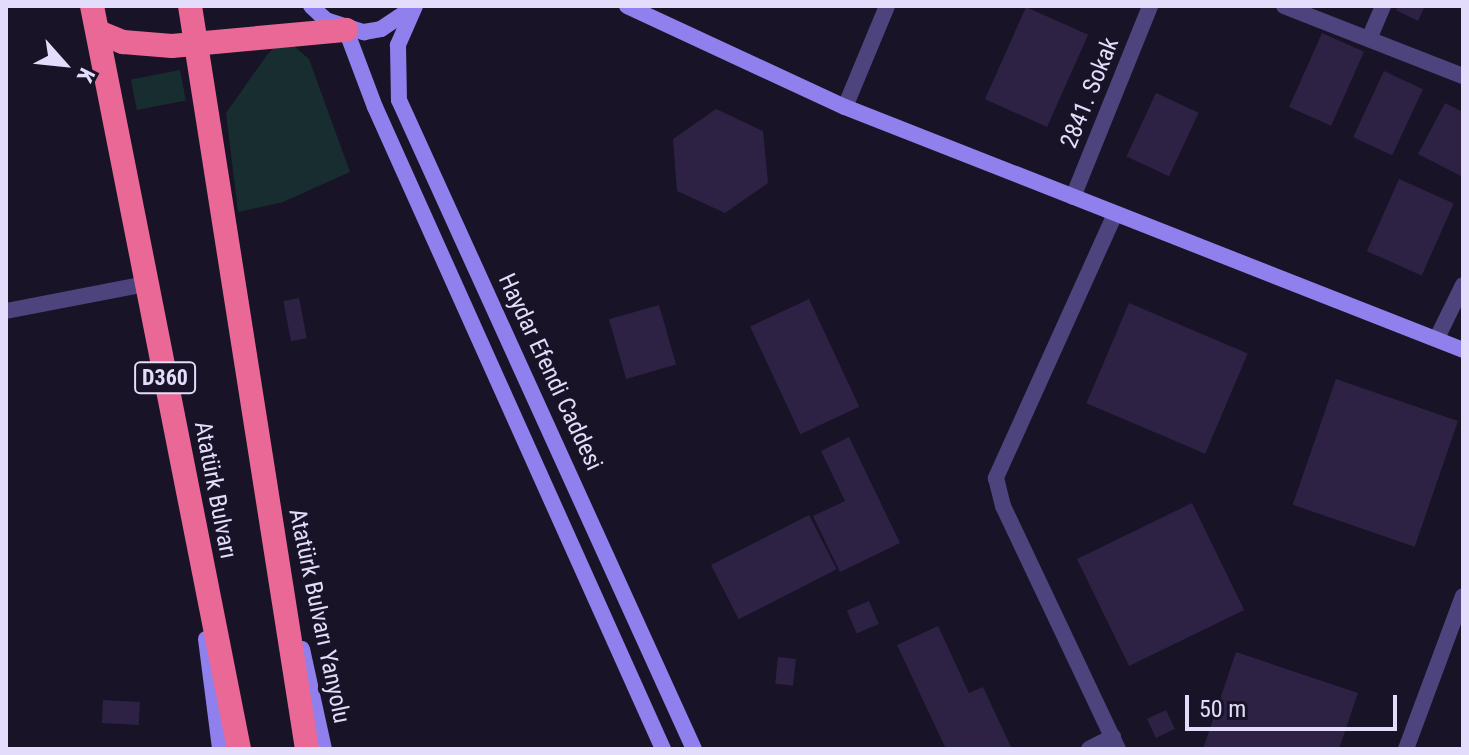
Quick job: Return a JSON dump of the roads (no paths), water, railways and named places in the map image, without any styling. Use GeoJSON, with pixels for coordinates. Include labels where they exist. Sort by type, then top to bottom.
{"type":"FeatureCollection","features":[{"type":"Feature","properties":{"kind":"highway","name":"Atatürk Bulvarı"},"geometry":{"type":"LineString","coordinates":[[92,6],[239,749]]}},
{"type":"Feature","properties":{"kind":"highway","name":"Atatürk Bulvarı"},"geometry":{"type":"LineString","coordinates":[[190,6],[307,749]]}},
{"type":"Feature","properties":{"kind":"highway"},"geometry":{"type":"LineString","coordinates":[[98,32],[147,46],[346,30]]}},
{"type":"Feature","properties":{"kind":"main road"},"geometry":{"type":"LineString","coordinates":[[311,6],[346,30],[381,29],[412,7]]}},
{"type":"Feature","properties":{"kind":"main road"},"geometry":{"type":"LineString","coordinates":[[627,6],[845,107],[1463,350]]}},
{"type":"Feature","properties":{"kind":"main road","name":"Haydar Efendi Caddesi"},"geometry":{"type":"LineString","coordinates":[[412,7],[397,52],[399,100],[694,749]]}},
{"type":"Feature","properties":{"kind":"main road","name":"Haydar Efendi Caddesi"},"geometry":{"type":"LineString","coordinates":[[346,30],[375,107],[663,749]]}},
{"type":"Feature","properties":{"kind":"main road","name":"Atatürk Bulvarı Yanyolu"},"geometry":{"type":"LineString","coordinates":[[267,493],[324,749]]}},
{"type":"Feature","properties":{"kind":"main road"},"geometry":{"type":"LineString","coordinates":[[190,506],[220,749]]}},
{"type":"Feature","properties":{"kind":"street"},"geometry":{"type":"LineString","coordinates":[[845,107],[887,6]]}},
{"type":"Feature","properties":{"kind":"street","name":"2841. Sokak"},"geometry":{"type":"LineString","coordinates":[[1073,197],[1150,6]]}},
{"type":"Feature","properties":{"kind":"street"},"geometry":{"type":"LineString","coordinates":[[1284,6],[1463,76]]}},
{"type":"Feature","properties":{"kind":"street"},"geometry":{"type":"LineString","coordinates":[[1369,39],[1383,6]]}},
{"type":"Feature","properties":{"kind":"street"},"geometry":{"type":"LineString","coordinates":[[1089,749],[1116,743],[1003,506],[996,478],[1115,214]]}},
{"type":"Feature","properties":{"kind":"street"},"geometry":{"type":"LineString","coordinates":[[6,311],[146,284]]}},
{"type":"Feature","properties":{"kind":"street"},"geometry":{"type":"LineString","coordinates":[[1437,338],[1463,285]]}},
{"type":"Feature","properties":{"kind":"street"},"geometry":{"type":"LineString","coordinates":[[1406,749],[1463,596]]}}]}
